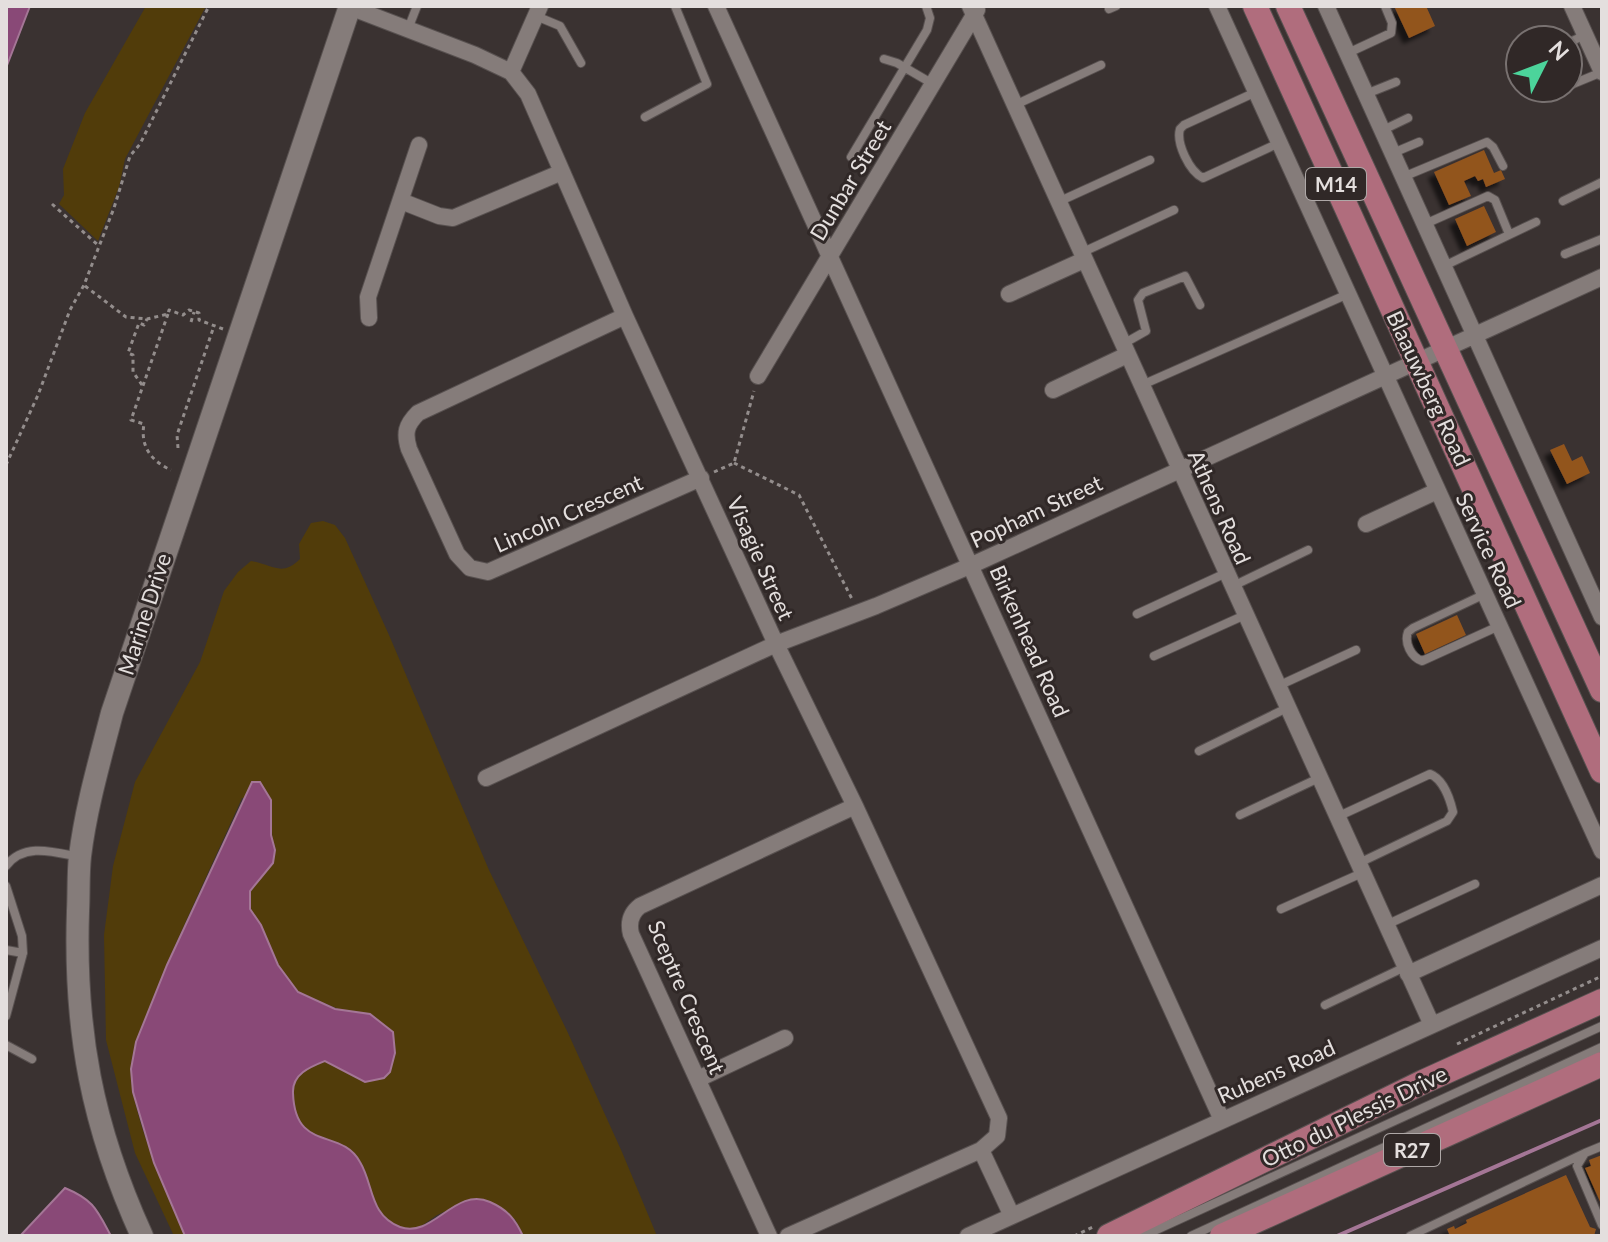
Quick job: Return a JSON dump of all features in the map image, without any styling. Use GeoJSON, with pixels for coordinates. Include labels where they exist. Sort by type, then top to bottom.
{"type":"FeatureCollection","features":[{"type":"Feature","properties":{"kind":"main road","name":"Marine Drive"},"geometry":{"type":"LineString","coordinates":[[142,1236],[122,1190],[102,1129],[81,1031],[76,969],[80,857],[89,801],[112,713],[350,6]]}},
{"type":"Feature","properties":{"kind":"main road","name":"Blaauwberg Road"},"geometry":{"type":"LineString","coordinates":[[1255,6],[1602,771]]}},
{"type":"Feature","properties":{"kind":"main road","name":"Blaauwberg Road"},"geometry":{"type":"LineString","coordinates":[[1288,6],[1602,690]]}},
{"type":"Feature","properties":{"kind":"main road","name":"Otto du Plessis Drive"},"geometry":{"type":"LineString","coordinates":[[1109,1236],[1410,1088],[1602,1001]]}},
{"type":"Feature","properties":{"kind":"main road","name":"R27"},"geometry":{"type":"LineString","coordinates":[[1222,1236],[1602,1064]]}},
{"type":"Feature","properties":{"kind":"street"},"geometry":{"type":"LineString","coordinates":[[350,6],[511,72],[538,11]]}},
{"type":"Feature","properties":{"kind":"street","name":"Birkenhead Road"},"geometry":{"type":"LineString","coordinates":[[716,6],[1222,1120]]}},
{"type":"Feature","properties":{"kind":"street","name":"Service Road"},"geometry":{"type":"LineString","coordinates":[[1217,6],[1602,851]]}},
{"type":"Feature","properties":{"kind":"street"},"geometry":{"type":"LineString","coordinates":[[1326,6],[1602,617]]}},
{"type":"Feature","properties":{"kind":"street"},"geometry":{"type":"LineString","coordinates":[[1572,6],[1585,35],[1598,53],[1602,72]]}},
{"type":"Feature","properties":{"kind":"street","name":"Dunbar Street"},"geometry":{"type":"LineString","coordinates":[[758,376],[975,9]]}},
{"type":"Feature","properties":{"kind":"street","name":"Athens Road"},"geometry":{"type":"LineString","coordinates":[[975,9],[1058,202],[1432,1025]]}},
{"type":"Feature","properties":{"kind":"street","name":"Visagie Street"},"geometry":{"type":"LineString","coordinates":[[511,72],[528,94],[625,316],[999,1118],[997,1136],[981,1150]]}},
{"type":"Feature","properties":{"kind":"street"},"geometry":{"type":"LineString","coordinates":[[369,318],[368,297],[419,145]]}},
{"type":"Feature","properties":{"kind":"street"},"geometry":{"type":"LineString","coordinates":[[401,201],[439,216],[453,218],[562,172]]}},
{"type":"Feature","properties":{"kind":"street"},"geometry":{"type":"LineString","coordinates":[[1009,294],[1083,256]]}},
{"type":"Feature","properties":{"kind":"street","name":"Popham Street"},"geometry":{"type":"LineString","coordinates":[[486,778],[776,644],[972,565],[1602,277]]}},
{"type":"Feature","properties":{"kind":"street","name":"Lincoln Crescent"},"geometry":{"type":"LineString","coordinates":[[625,316],[418,413],[409,422],[406,437],[409,449],[457,554],[470,568],[488,572],[701,478]]}},
{"type":"Feature","properties":{"kind":"street"},"geometry":{"type":"LineString","coordinates":[[1053,390],[1125,350]]}},
{"type":"Feature","properties":{"kind":"street"},"geometry":{"type":"LineString","coordinates":[[1366,524],[1437,491]]}},
{"type":"Feature","properties":{"kind":"street","name":"Sceptre Crescent"},"geometry":{"type":"LineString","coordinates":[[769,1236],[631,934],[629,922],[640,906],[855,806]]}},
{"type":"Feature","properties":{"kind":"street"},"geometry":{"type":"LineString","coordinates":[[1407,970],[1602,885]]}},
{"type":"Feature","properties":{"kind":"street","name":"Rubens Road"},"geometry":{"type":"LineString","coordinates":[[968,1236],[1602,948]]}},
{"type":"Feature","properties":{"kind":"street"},"geometry":{"type":"LineString","coordinates":[[698,1079],[785,1038]]}},
{"type":"Feature","properties":{"kind":"street"},"geometry":{"type":"LineString","coordinates":[[788,1236],[981,1150],[1012,1216]]}},
{"type":"Feature","properties":{"kind":"lane"},"geometry":{"type":"LineString","coordinates":[[408,29],[417,6]]}},
{"type":"Feature","properties":{"kind":"lane"},"geometry":{"type":"LineString","coordinates":[[645,117],[707,84],[675,6]]}},
{"type":"Feature","properties":{"kind":"lane"},"geometry":{"type":"LineString","coordinates":[[851,157],[927,30],[930,18],[926,6]]}},
{"type":"Feature","properties":{"kind":"lane"},"geometry":{"type":"LineString","coordinates":[[1347,54],[1391,33],[1392,23],[1385,6]]}},
{"type":"Feature","properties":{"kind":"lane"},"geometry":{"type":"LineString","coordinates":[[538,11],[560,26],[581,63]]}},
{"type":"Feature","properties":{"kind":"lane"},"geometry":{"type":"LineString","coordinates":[[884,59],[933,84]]}},
{"type":"Feature","properties":{"kind":"lane"},"geometry":{"type":"LineString","coordinates":[[1015,105],[1101,65]]}},
{"type":"Feature","properties":{"kind":"lane"},"geometry":{"type":"LineString","coordinates":[[1366,94],[1396,82]]}},
{"type":"Feature","properties":{"kind":"lane"},"geometry":{"type":"LineString","coordinates":[[1256,92],[1184,125],[1180,129],[1179,140],[1194,171],[1203,178],[1279,143]]}},
{"type":"Feature","properties":{"kind":"lane"},"geometry":{"type":"LineString","coordinates":[[1382,131],[1408,118]]}},
{"type":"Feature","properties":{"kind":"lane"},"geometry":{"type":"LineString","coordinates":[[1393,154],[1419,142]]}},
{"type":"Feature","properties":{"kind":"lane"},"geometry":{"type":"LineString","coordinates":[[1403,177],[1485,143],[1491,144],[1503,166]]}},
{"type":"Feature","properties":{"kind":"lane"},"geometry":{"type":"LineString","coordinates":[[1058,202],[1150,160]]}},
{"type":"Feature","properties":{"kind":"lane"},"geometry":{"type":"LineString","coordinates":[[1563,201],[1602,182]]}},
{"type":"Feature","properties":{"kind":"lane"},"geometry":{"type":"LineString","coordinates":[[1425,224],[1488,196],[1495,200],[1509,234]]}},
{"type":"Feature","properties":{"kind":"lane"},"geometry":{"type":"LineString","coordinates":[[1083,256],[1174,210]]}},
{"type":"Feature","properties":{"kind":"lane"},"geometry":{"type":"LineString","coordinates":[[1444,266],[1536,222]]}},
{"type":"Feature","properties":{"kind":"lane"},"geometry":{"type":"LineString","coordinates":[[1565,254],[1601,243]]}},
{"type":"Feature","properties":{"kind":"lane"},"geometry":{"type":"LineString","coordinates":[[1125,350],[1146,331],[1138,300],[1143,293],[1185,276],[1200,305]]}},
{"type":"Feature","properties":{"kind":"lane"},"geometry":{"type":"LineString","coordinates":[[1141,386],[1348,294]]}},
{"type":"Feature","properties":{"kind":"lane"},"geometry":{"type":"LineString","coordinates":[[1137,614],[1308,550]]}},
{"type":"Feature","properties":{"kind":"lane"},"geometry":{"type":"LineString","coordinates":[[1485,594],[1413,628],[1406,637],[1407,643],[1417,659],[1428,660],[1499,626]]}},
{"type":"Feature","properties":{"kind":"lane"},"geometry":{"type":"LineString","coordinates":[[1154,656],[1245,615]]}},
{"type":"Feature","properties":{"kind":"lane"},"geometry":{"type":"LineString","coordinates":[[1278,686],[1356,650]]}},
{"type":"Feature","properties":{"kind":"lane"},"geometry":{"type":"LineString","coordinates":[[1199,751],[1287,708]]}},
{"type":"Feature","properties":{"kind":"lane"},"geometry":{"type":"LineString","coordinates":[[1281,909],[1447,821],[1453,812],[1439,780],[1430,774],[1337,817]]}},
{"type":"Feature","properties":{"kind":"lane"},"geometry":{"type":"LineString","coordinates":[[1240,815],[1319,778]]}},
{"type":"Feature","properties":{"kind":"lane"},"geometry":{"type":"LineString","coordinates":[[6,866],[24,851],[43,850],[80,857]]}},
{"type":"Feature","properties":{"kind":"lane"},"geometry":{"type":"LineString","coordinates":[[1386,925],[1475,884]]}},
{"type":"Feature","properties":{"kind":"lane"},"geometry":{"type":"LineString","coordinates":[[6,886],[22,936],[23,953],[6,1016]]}},
{"type":"Feature","properties":{"kind":"lane"},"geometry":{"type":"LineString","coordinates":[[6,950],[23,953]]}},
{"type":"Feature","properties":{"kind":"lane"},"geometry":{"type":"LineString","coordinates":[[1325,1005],[1407,970]]}},
{"type":"Feature","properties":{"kind":"lane"},"geometry":{"type":"LineString","coordinates":[[1143,1236],[1602,1026]]}},
{"type":"Feature","properties":{"kind":"lane"},"geometry":{"type":"LineString","coordinates":[[6,1045],[32,1059]]}},
{"type":"Feature","properties":{"kind":"lane"},"geometry":{"type":"LineString","coordinates":[[1191,1236],[1602,1047]]}},
{"type":"Feature","properties":{"kind":"lane"},"geometry":{"type":"LineString","coordinates":[[1410,1236],[1602,1146]]}},
{"type":"Feature","properties":{"kind":"lane"},"geometry":{"type":"LineString","coordinates":[[1585,1153],[1578,1162],[1578,1171],[1602,1225]]}},
{"type":"Feature","properties":{"kind":"path"},"geometry":{"type":"LineString","coordinates":[[6,465],[38,395],[70,310],[84,285],[122,186],[130,156],[140,144],[209,6]]}},
{"type":"Feature","properties":{"kind":"path"},"geometry":{"type":"LineString","coordinates":[[52,204],[99,246]]}},
{"type":"Feature","properties":{"kind":"path"},"geometry":{"type":"LineString","coordinates":[[84,285],[126,317],[147,319],[168,314]]}},
{"type":"Feature","properties":{"kind":"path"},"geometry":{"type":"LineString","coordinates":[[171,470],[150,455],[143,439],[144,424],[131,420],[169,310],[183,315],[189,310],[199,313],[199,320],[221,328]]}},
{"type":"Feature","properties":{"kind":"path"},"geometry":{"type":"LineString","coordinates":[[191,322],[194,312]]}},
{"type":"Feature","properties":{"kind":"path"},"geometry":{"type":"LineString","coordinates":[[143,386],[133,372],[133,355],[128,353],[139,323],[144,325],[147,319]]}},
{"type":"Feature","properties":{"kind":"path"},"geometry":{"type":"LineString","coordinates":[[178,448],[177,435],[214,326]]}},
{"type":"Feature","properties":{"kind":"path"},"geometry":{"type":"LineString","coordinates":[[198,374],[205,376]]}},
{"type":"Feature","properties":{"kind":"path"},"geometry":{"type":"LineString","coordinates":[[734,463],[758,376]]}},
{"type":"Feature","properties":{"kind":"path"},"geometry":{"type":"LineString","coordinates":[[195,380],[202,383]]}},
{"type":"Feature","properties":{"kind":"path"},"geometry":{"type":"LineString","coordinates":[[701,478],[734,463]]}},
{"type":"Feature","properties":{"kind":"path"},"geometry":{"type":"LineString","coordinates":[[734,463],[799,495],[859,613]]}},
{"type":"Feature","properties":{"kind":"shaded area"},"geometry":{"type":"Polygon","coordinates":[[[6,6],[30,6],[6,68],[6,6]]]}},
{"type":"Feature","properties":{"kind":"shaded area"},"geometry":{"type":"Polygon","coordinates":[[[146,6],[206,6],[125,159],[119,187],[98,241],[59,204],[64,195],[63,169],[85,113],[146,6]]]}},
{"type":"Feature","properties":{"kind":"shaded area"},"geometry":{"type":"Polygon","coordinates":[[[323,521],[335,525],[345,538],[489,870],[568,1033],[657,1236],[523,1236],[515,1219],[463,1211],[442,1213],[422,1226],[410,1229],[392,1224],[384,1218],[360,1161],[342,1145],[310,1131],[296,1114],[293,1091],[297,1078],[305,1070],[325,1061],[366,1082],[384,1078],[390,1072],[395,1052],[393,1032],[298,992],[278,965],[261,925],[250,909],[250,892],[273,863],[271,800],[242,798],[165,968],[132,1058],[136,1107],[185,1236],[174,1236],[135,1153],[106,1040],[104,935],[113,866],[135,782],[200,662],[224,591],[251,561],[282,569],[294,564],[300,559],[299,544],[311,523],[323,521]]]}},
{"type":"Feature","properties":{"kind":"shaded area"},"geometry":{"type":"Polygon","coordinates":[[[252,782],[260,782],[271,800],[271,835],[275,850],[273,863],[250,891],[250,909],[261,925],[278,965],[298,992],[335,1009],[370,1014],[393,1032],[395,1053],[390,1072],[384,1078],[365,1082],[325,1061],[299,1076],[293,1093],[296,1112],[302,1124],[310,1132],[352,1151],[360,1162],[377,1207],[390,1222],[412,1229],[423,1226],[455,1206],[477,1199],[490,1202],[506,1212],[523,1236],[185,1236],[154,1163],[133,1092],[131,1069],[136,1042],[167,965],[252,782]]]}},
{"type":"Feature","properties":{"kind":"shaded area"},"geometry":{"type":"Polygon","coordinates":[[[65,1188],[94,1207],[111,1236],[20,1236],[65,1188]]]}},
{"type":"Feature","properties":{"kind":"building"},"geometry":{"type":"Polygon","coordinates":[[[1394,6],[1426,6],[1435,26],[1409,38],[1394,6]]]}},
{"type":"Feature","properties":{"kind":"building"},"geometry":{"type":"Polygon","coordinates":[[[1484,150],[1494,173],[1501,170],[1505,179],[1486,187],[1483,179],[1478,181],[1475,176],[1464,181],[1471,196],[1449,205],[1434,172],[1484,150]]]}},
{"type":"Feature","properties":{"kind":"building"},"geometry":{"type":"Polygon","coordinates":[[[1484,206],[1496,232],[1467,246],[1455,219],[1484,206]]]}},
{"type":"Feature","properties":{"kind":"building"},"geometry":{"type":"Polygon","coordinates":[[[1564,444],[1572,461],[1582,456],[1590,473],[1567,484],[1550,450],[1564,444]]]}},
{"type":"Feature","properties":{"kind":"building"},"geometry":{"type":"Polygon","coordinates":[[[1457,615],[1466,635],[1425,654],[1416,634],[1457,615]]]}},
{"type":"Feature","properties":{"kind":"building"},"geometry":{"type":"Polygon","coordinates":[[[1602,1155],[1602,1206],[1585,1168],[1591,1166],[1589,1160],[1602,1155]]]}},
{"type":"Feature","properties":{"kind":"building"},"geometry":{"type":"Polygon","coordinates":[[[1566,1175],[1590,1227],[1596,1229],[1594,1236],[1450,1236],[1447,1229],[1454,1226],[1455,1229],[1467,1223],[1466,1220],[1566,1175]]]}},
{"type":"Feature","properties":{"kind":"waterway"},"geometry":{"type":"LineString","coordinates":[[1337,1236],[1602,1120]]}}]}
